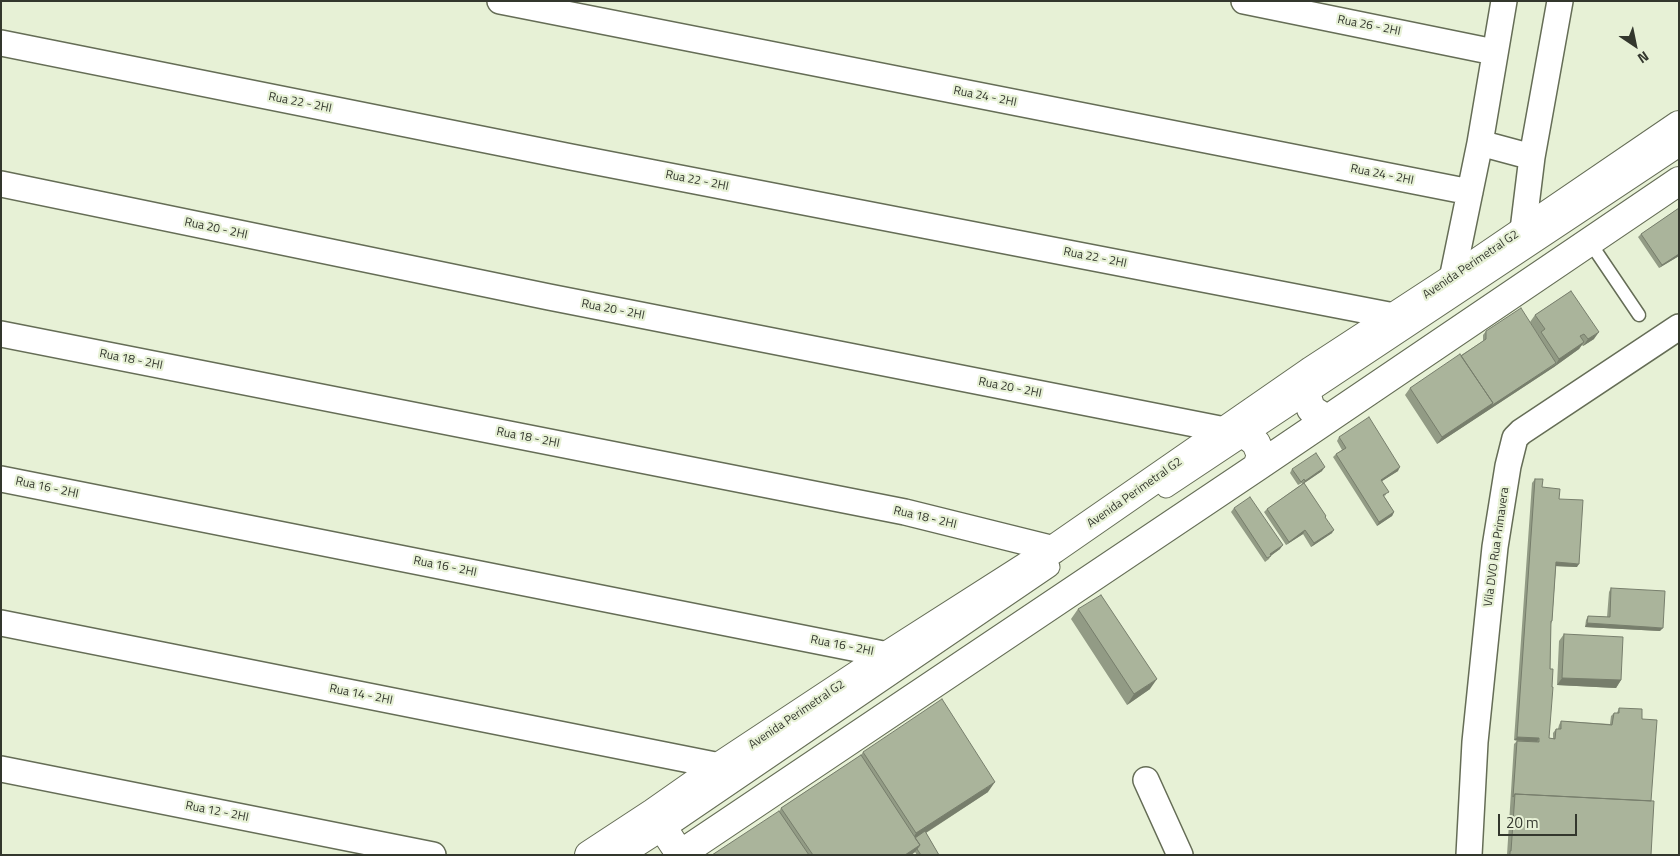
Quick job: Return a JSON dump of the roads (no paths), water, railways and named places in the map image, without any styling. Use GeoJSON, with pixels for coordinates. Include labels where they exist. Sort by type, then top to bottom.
{"type":"FeatureCollection","features":[{"type":"Feature","properties":{"kind":"street","name":"Rua 24 - 2HI"},"geometry":{"type":"LineString","coordinates":[[500,1],[1470,192]]}},
{"type":"Feature","properties":{"kind":"street","name":"Rua 26 - 2HI"},"geometry":{"type":"LineString","coordinates":[[1244,1],[1494,52]]}},
{"type":"Feature","properties":{"kind":"street"},"geometry":{"type":"LineString","coordinates":[[1452,278],[1480,143],[1504,1]]}},
{"type":"Feature","properties":{"kind":"street"},"geometry":{"type":"LineString","coordinates":[[1524,230],[1532,157],[1560,1]]}},
{"type":"Feature","properties":{"kind":"street","name":"Rua 22 - 2HI"},"geometry":{"type":"LineString","coordinates":[[1,43],[571,157],[1394,316]]}},
{"type":"Feature","properties":{"kind":"street","name":"Avenida Perimetral G2"},"geometry":{"type":"LineString","coordinates":[[594,853],[658,822],[720,766],[1309,383],[1394,316],[1679,125]]}},
{"type":"Feature","properties":{"kind":"street"},"geometry":{"type":"LineString","coordinates":[[1480,143],[1532,157]]}},
{"type":"Feature","properties":{"kind":"street"},"geometry":{"type":"LineString","coordinates":[[1328,418],[1311,408],[1309,383],[1679,147]]}},
{"type":"Feature","properties":{"kind":"street"},"geometry":{"type":"LineString","coordinates":[[658,822],[680,854],[1679,181]]}},
{"type":"Feature","properties":{"kind":"street","name":"Rua 20 - 2HI"},"geometry":{"type":"LineString","coordinates":[[1,184],[549,298],[1235,432]]}},
{"type":"Feature","properties":{"kind":"street","name":"Vila DVO Rua Primavera"},"geometry":{"type":"LineString","coordinates":[[1469,855],[1475,742],[1495,547],[1508,466],[1515,438],[1521,432],[1679,327]]}},
{"type":"Feature","properties":{"kind":"street","name":"Rua 18 - 2HI"},"geometry":{"type":"LineString","coordinates":[[1,334],[905,512],[1054,549]]}},
{"type":"Feature","properties":{"kind":"street"},"geometry":{"type":"LineString","coordinates":[[625,855],[658,822],[1235,432],[1256,443],[1261,455],[1257,467]]}},
{"type":"Feature","properties":{"kind":"street","name":"Rua 16 - 2HI"},"geometry":{"type":"LineString","coordinates":[[1,478],[888,655]]}},
{"type":"Feature","properties":{"kind":"street","name":"Rua 14 - 2HI"},"geometry":{"type":"LineString","coordinates":[[1,623],[720,766]]}},
{"type":"Feature","properties":{"kind":"street","name":"Rua 12 - 2HI"},"geometry":{"type":"LineString","coordinates":[[1,769],[433,855]]}},
{"type":"Feature","properties":{"kind":"street"},"geometry":{"type":"LineString","coordinates":[[1146,780],[1180,855]]}},
{"type":"Feature","properties":{"kind":"lane"},"geometry":{"type":"LineString","coordinates":[[1589,241],[1640,315]]}}]}
